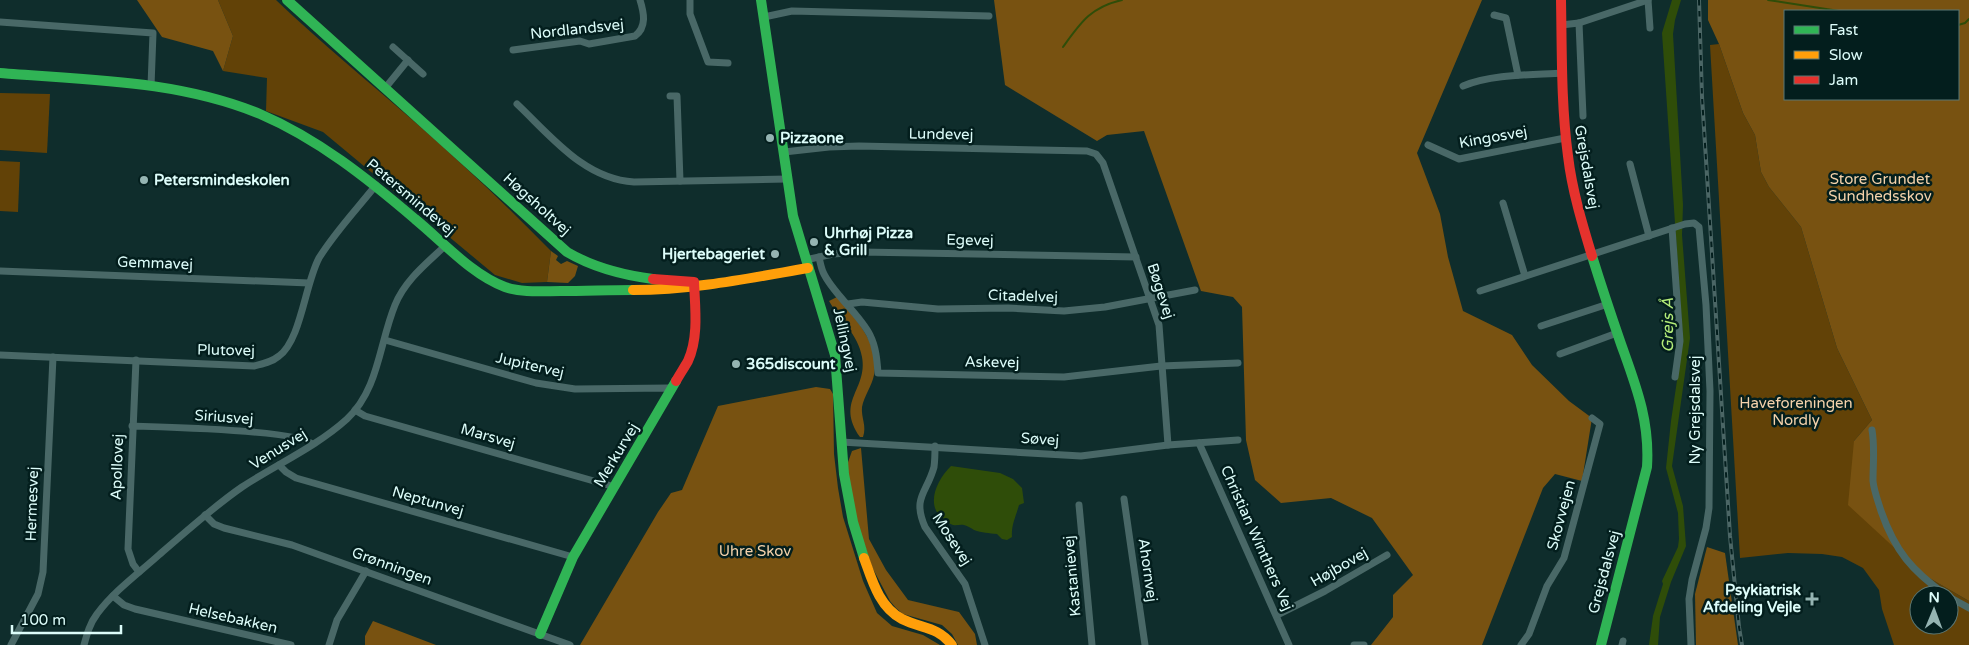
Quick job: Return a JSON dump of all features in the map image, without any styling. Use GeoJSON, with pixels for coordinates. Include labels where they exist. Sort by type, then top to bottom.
{"type":"FeatureCollection","features":[{"type":"Feature","properties":{"kind":"street","name":"Høgsholtvej"},"geometry":{"type":"LineString","coordinates":[[287,0],[574,256],[596,268],[638,277],[694,282],[694,286]]}},
{"type":"Feature","properties":{"kind":"street","name":"Nordlandsvej"},"geometry":{"type":"LineString","coordinates":[[513,50],[580,41],[589,44],[635,36],[644,25],[644,13],[640,0]]}},
{"type":"Feature","properties":{"kind":"street"},"geometry":{"type":"LineString","coordinates":[[690,0],[690,14],[708,62],[728,62]]}},
{"type":"Feature","properties":{"kind":"street","name":"Jellingvej"},"geometry":{"type":"LineString","coordinates":[[761,0],[795,225],[806,264],[821,303],[835,354],[840,396],[841,442],[850,513],[857,540],[882,601],[897,616],[931,627],[945,636],[952,645]]}},
{"type":"Feature","properties":{"kind":"street","name":"Grejsdalsvej"},"geometry":{"type":"LineString","coordinates":[[1561,0],[1565,138],[1572,184],[1592,256],[1646,420],[1649,450],[1645,477],[1601,645]]}},
{"type":"Feature","properties":{"kind":"street"},"geometry":{"type":"LineString","coordinates":[[1561,25],[1579,23],[1648,0],[1650,28]]}},
{"type":"Feature","properties":{"kind":"street"},"geometry":{"type":"LineString","coordinates":[[764,17],[792,11],[989,16]]}},
{"type":"Feature","properties":{"kind":"street"},"geometry":{"type":"LineString","coordinates":[[1494,16],[1506,18],[1518,76]]}},
{"type":"Feature","properties":{"kind":"street"},"geometry":{"type":"LineString","coordinates":[[0,22],[153,33],[151,86]]}},
{"type":"Feature","properties":{"kind":"street"},"geometry":{"type":"LineString","coordinates":[[1579,23],[1583,116]]}},
{"type":"Feature","properties":{"kind":"street"},"geometry":{"type":"LineString","coordinates":[[393,47],[423,74]]}},
{"type":"Feature","properties":{"kind":"street"},"geometry":{"type":"LineString","coordinates":[[386,87],[408,60]]}},
{"type":"Feature","properties":{"kind":"street","name":"Petersmindevej"},"geometry":{"type":"LineString","coordinates":[[0,73],[189,91],[216,98],[277,122],[312,140],[376,185],[480,274],[506,287],[519,290],[661,290],[694,286],[806,264]]}},
{"type":"Feature","properties":{"kind":"street"},"geometry":{"type":"LineString","coordinates":[[1463,86],[1476,81],[1563,73]]}},
{"type":"Feature","properties":{"kind":"street"},"geometry":{"type":"LineString","coordinates":[[670,96],[677,96],[680,181]]}},
{"type":"Feature","properties":{"kind":"street"},"geometry":{"type":"LineString","coordinates":[[517,104],[578,162],[604,176],[622,181],[787,179]]}},
{"type":"Feature","properties":{"kind":"street","name":"Kingosvej"},"geometry":{"type":"LineString","coordinates":[[1428,145],[1459,159],[1565,138]]}},
{"type":"Feature","properties":{"kind":"street","name":"Lundevej"},"geometry":{"type":"LineString","coordinates":[[784,152],[860,146],[1087,151],[1096,154]]}},
{"type":"Feature","properties":{"kind":"street","name":"Bøgevej"},"geometry":{"type":"LineString","coordinates":[[1096,154],[1103,163],[1159,325],[1168,445]]}},
{"type":"Feature","properties":{"kind":"street"},"geometry":{"type":"LineString","coordinates":[[1630,164],[1649,236]]}},
{"type":"Feature","properties":{"kind":"street","name":"Plutovej"},"geometry":{"type":"LineString","coordinates":[[0,355],[254,366],[268,362],[278,357],[287,349],[293,338],[309,283],[319,259],[334,237],[376,185]]}},
{"type":"Feature","properties":{"kind":"street"},"geometry":{"type":"LineString","coordinates":[[1503,203],[1525,276]]}},
{"type":"Feature","properties":{"kind":"street","name":"Ny Grejsdalsvej"},"geometry":{"type":"LineString","coordinates":[[1480,291],[1592,256],[1685,224],[1694,223],[1701,230],[1710,391],[1709,508],[1689,599],[1690,645]]}},
{"type":"Feature","properties":{"kind":"street"},"geometry":{"type":"LineString","coordinates":[[1673,228],[1680,341],[1675,377]]}},
{"type":"Feature","properties":{"kind":"street","name":"Venusvej"},"geometry":{"type":"LineString","coordinates":[[84,645],[88,630],[96,615],[113,596],[205,515],[242,488],[346,420],[367,392],[374,376],[395,305],[402,291],[415,275],[446,245]]}},
{"type":"Feature","properties":{"kind":"street","name":"Egevej"},"geometry":{"type":"LineString","coordinates":[[806,264],[819,257],[861,252],[1136,257]]}},
{"type":"Feature","properties":{"kind":"street","name":"Askevej"},"geometry":{"type":"LineString","coordinates":[[819,257],[822,271],[827,280],[870,334],[876,348],[878,373],[1064,377],[1161,366],[1238,363]]}},
{"type":"Feature","properties":{"kind":"street","name":"Gemmavej"},"geometry":{"type":"LineString","coordinates":[[0,271],[309,283]]}},
{"type":"Feature","properties":{"kind":"street","name":"Merkurvej"},"geometry":{"type":"LineString","coordinates":[[540,634],[573,557],[688,360],[694,346],[696,328],[694,286]]}},
{"type":"Feature","properties":{"kind":"street","name":"Citadelvej"},"geometry":{"type":"LineString","coordinates":[[848,304],[862,302],[938,309],[1008,308],[1064,311],[1105,307],[1195,290]]}},
{"type":"Feature","properties":{"kind":"street"},"geometry":{"type":"LineString","coordinates":[[1542,326],[1608,304]]}},
{"type":"Feature","properties":{"kind":"street"},"geometry":{"type":"LineString","coordinates":[[1560,354],[1618,333]]}},
{"type":"Feature","properties":{"kind":"street","name":"Jupitervej"},"geometry":{"type":"LineString","coordinates":[[385,340],[554,386],[575,389],[669,388],[672,390]]}},
{"type":"Feature","properties":{"kind":"street","name":"Hermesvej"},"geometry":{"type":"LineString","coordinates":[[11,645],[38,594],[43,572],[52,357]]}},
{"type":"Feature","properties":{"kind":"street","name":"Apollovej"},"geometry":{"type":"LineString","coordinates":[[136,360],[128,549],[132,564],[139,572]]}},
{"type":"Feature","properties":{"kind":"street","name":"Marsvej"},"geometry":{"type":"LineString","coordinates":[[355,410],[365,416],[615,487]]}},
{"type":"Feature","properties":{"kind":"street","name":"Skovvejen"},"geometry":{"type":"LineString","coordinates":[[1521,645],[1528,634],[1547,586],[1564,558],[1600,424],[1592,418]]}},
{"type":"Feature","properties":{"kind":"street","name":"Siriusvej"},"geometry":{"type":"LineString","coordinates":[[132,426],[246,431],[303,439],[312,444]]}},
{"type":"Feature","properties":{"kind":"street"},"geometry":{"type":"LineString","coordinates":[[1872,430],[1875,448],[1873,482],[1885,522],[1895,544],[1914,570],[1934,585]]}},
{"type":"Feature","properties":{"kind":"street","name":"Søvej"},"geometry":{"type":"LineString","coordinates":[[841,442],[1081,456],[1168,445],[1238,440]]}},
{"type":"Feature","properties":{"kind":"street","name":"Christian Winthers Vej"},"geometry":{"type":"LineString","coordinates":[[1199,443],[1289,645]]}},
{"type":"Feature","properties":{"kind":"street","name":"Mosevej"},"geometry":{"type":"LineString","coordinates":[[935,446],[934,466],[920,500],[921,518],[925,527],[965,584],[985,645]]}},
{"type":"Feature","properties":{"kind":"street","name":"Neptunvej"},"geometry":{"type":"LineString","coordinates":[[279,465],[296,478],[573,557]]}},
{"type":"Feature","properties":{"kind":"street","name":"Ahornvej"},"geometry":{"type":"LineString","coordinates":[[1124,499],[1145,645]]}},
{"type":"Feature","properties":{"kind":"street","name":"Kastanievej"},"geometry":{"type":"LineString","coordinates":[[1079,505],[1092,645]]}},
{"type":"Feature","properties":{"kind":"street","name":"Grønningen"},"geometry":{"type":"LineString","coordinates":[[205,515],[214,524],[224,528],[292,545],[570,645]]}},
{"type":"Feature","properties":{"kind":"street","name":"Højbovej"},"geometry":{"type":"LineString","coordinates":[[1277,615],[1325,592],[1387,555]]}},
{"type":"Feature","properties":{"kind":"street"},"geometry":{"type":"LineString","coordinates":[[329,645],[337,620],[366,572]]}},
{"type":"Feature","properties":{"kind":"street","name":"Helsebakken"},"geometry":{"type":"LineString","coordinates":[[113,596],[124,605],[135,609],[291,645]]}},
{"type":"Feature","properties":{"kind":"street"},"geometry":{"type":"LineString","coordinates":[[1354,645],[1364,645]]}},
{"type":"Feature","properties":{"kind":"green space"},"geometry":{"type":"Polygon","coordinates":[[[137,0],[218,0],[233,36],[223,71],[213,51],[162,37],[137,0]]]}},
{"type":"Feature","properties":{"kind":"green space"},"geometry":{"type":"Polygon","coordinates":[[[218,0],[276,0],[451,154],[551,251],[547,282],[522,283],[495,275],[323,132],[266,111],[267,78],[223,71],[233,36],[218,0]]]}},
{"type":"Feature","properties":{"kind":"green space"},"geometry":{"type":"Polygon","coordinates":[[[994,0],[1482,0],[1417,153],[1440,214],[1448,257],[1463,311],[1512,335],[1532,365],[1569,401],[1592,418],[1582,481],[1555,474],[1543,488],[1482,645],[1371,645],[1393,617],[1393,595],[1413,575],[1372,518],[1331,498],[1281,503],[1255,480],[1246,440],[1242,307],[1233,297],[1201,291],[1144,131],[1107,135],[1097,141],[1005,85],[994,0]]]}},
{"type":"Feature","properties":{"kind":"green space","name":"Store Grundet Sundhedsskov"},"geometry":{"type":"Polygon","coordinates":[[[1708,0],[1969,0],[1969,601],[1959,595],[1959,585],[1941,585],[1924,575],[1848,505],[1854,441],[1872,420],[1837,348],[1801,227],[1769,187],[1761,172],[1755,135],[1743,113],[1719,44],[1708,20],[1708,0]]]}},
{"type":"Feature","properties":{"kind":"green space","name":"Haveforeningen Nordly"},"geometry":{"type":"Polygon","coordinates":[[[1719,44],[1743,113],[1755,135],[1761,172],[1769,187],[1801,227],[1837,348],[1872,420],[1854,441],[1924,575],[1941,585],[1909,585],[1909,635],[1959,635],[1959,595],[1969,601],[1969,645],[1894,645],[1882,609],[1879,590],[1863,568],[1842,557],[1822,554],[1788,553],[1740,558],[1710,45],[1719,44]]]}},
{"type":"Feature","properties":{"kind":"green space"},"geometry":{"type":"Polygon","coordinates":[[[0,93],[50,94],[47,153],[0,150],[0,93]]]}},
{"type":"Feature","properties":{"kind":"green space"},"geometry":{"type":"Polygon","coordinates":[[[0,161],[20,162],[18,212],[0,211],[0,161]]]}},
{"type":"Feature","properties":{"kind":"green space"},"geometry":{"type":"Polygon","coordinates":[[[551,251],[558,256],[556,260],[561,264],[567,261],[578,266],[575,276],[568,283],[547,282],[551,251]]]}},
{"type":"Feature","properties":{"kind":"green space"},"geometry":{"type":"Polygon","coordinates":[[[837,297],[865,333],[874,353],[874,375],[862,407],[863,437],[860,437],[853,425],[851,414],[851,405],[863,368],[862,357],[853,334],[829,301],[837,297]]]}},
{"type":"Feature","properties":{"kind":"green space","name":"Uhre Skov"},"geometry":{"type":"Polygon","coordinates":[[[816,387],[830,389],[833,394],[834,454],[843,517],[863,581],[877,613],[892,626],[923,635],[940,645],[580,645],[658,512],[671,493],[682,490],[718,406],[816,387]]]}},
{"type":"Feature","properties":{"kind":"green space"},"geometry":{"type":"Polygon","coordinates":[[[861,448],[869,539],[886,570],[908,600],[959,612],[975,634],[977,645],[958,645],[952,634],[942,625],[903,614],[890,601],[872,567],[856,519],[847,465],[852,451],[861,448]]]}},
{"type":"Feature","properties":{"kind":"green space"},"geometry":{"type":"Polygon","coordinates":[[[1707,547],[1725,553],[1738,645],[1696,645],[1695,594],[1707,547]]]}},
{"type":"Feature","properties":{"kind":"green space"},"geometry":{"type":"Polygon","coordinates":[[[373,621],[436,645],[365,645],[365,636],[373,621]]]}},
{"type":"Feature","properties":{"kind":"shaded area"},"geometry":{"type":"Polygon","coordinates":[[[1672,0],[1681,0],[1673,34],[1683,205],[1682,235],[1690,338],[1672,466],[1683,506],[1686,546],[1671,582],[1660,617],[1658,645],[1649,645],[1653,616],[1663,584],[1662,581],[1678,547],[1679,539],[1678,513],[1666,468],[1683,340],[1662,33],[1672,0]]]}},
{"type":"Feature","properties":{"kind":"shaded area"},"geometry":{"type":"Polygon","coordinates":[[[951,466],[1000,473],[1013,479],[1022,488],[1024,503],[1019,505],[1013,525],[1012,537],[1007,540],[1002,539],[997,534],[977,531],[964,525],[953,525],[944,520],[934,506],[934,498],[939,481],[951,466]]]}},
{"type":"Feature","properties":{"kind":"waterway"},"geometry":{"type":"LineString","coordinates":[[1063,47],[1081,23],[1094,11],[1122,0]]}},
{"type":"Feature","properties":{"kind":"waterway"},"geometry":{"type":"LineString","coordinates":[[1768,0],[1833,10]]}},
{"type":"Feature","properties":{"kind":"waterway"},"geometry":{"type":"LineString","coordinates":[[1959,25],[1969,19]]}},
{"type":"Feature","properties":{"kind":"railway"},"geometry":{"type":"LineString","coordinates":[[1699,0],[1702,97],[1730,536],[1742,645]]}},
{"type":"Feature","properties":{"kind":"traffic: fast"},"geometry":{"type":"LineString","coordinates":[[287,0],[567,252],[608,270],[653,279]]}},
{"type":"Feature","properties":{"kind":"traffic: fast"},"geometry":{"type":"LineString","coordinates":[[761,0],[793,216],[835,355],[844,474],[853,522],[864,558]]}},
{"type":"Feature","properties":{"kind":"traffic: fast"},"geometry":{"type":"LineString","coordinates":[[0,73],[132,83],[197,94],[229,103],[260,114],[322,147],[360,174],[469,266],[493,282],[512,289],[525,291],[633,290]]}},
{"type":"Feature","properties":{"kind":"traffic: fast"},"geometry":{"type":"LineString","coordinates":[[1592,256],[1637,389],[1644,419],[1647,450],[1647,467],[1601,645]]}},
{"type":"Feature","properties":{"kind":"traffic: fast"},"geometry":{"type":"LineString","coordinates":[[540,634],[573,557],[676,381]]}},
{"type":"Feature","properties":{"kind":"traffic: slow"},"geometry":{"type":"LineString","coordinates":[[633,290],[699,286],[808,268]]}},
{"type":"Feature","properties":{"kind":"traffic: slow"},"geometry":{"type":"LineString","coordinates":[[864,558],[877,592],[887,608],[902,619],[941,634],[952,645]]}},
{"type":"Feature","properties":{"kind":"traffic: jam"},"geometry":{"type":"LineString","coordinates":[[1561,0],[1563,98],[1568,156],[1575,194],[1592,256]]}},
{"type":"Feature","properties":{"kind":"traffic: jam"},"geometry":{"type":"LineString","coordinates":[[653,279],[694,282],[696,322],[694,342],[688,361],[676,381]]}},
{"type":"Feature","properties":{"kind":"place","name":"Pizzaone"},"geometry":{"type":"Point","coordinates":[770,138]}},
{"type":"Feature","properties":{"kind":"place","name":"Petersmindeskolen"},"geometry":{"type":"Point","coordinates":[144,180]}},
{"type":"Feature","properties":{"kind":"place","name":"Uhrhøj Pizza & Grill"},"geometry":{"type":"Point","coordinates":[814,242]}},
{"type":"Feature","properties":{"kind":"place","name":"Hjertebageriet"},"geometry":{"type":"Point","coordinates":[775,254]}},
{"type":"Feature","properties":{"kind":"place","name":"365discount"},"geometry":{"type":"Point","coordinates":[736,364]}},
{"type":"Feature","properties":{"kind":"place","name":"Psykiatrisk Afdeling Vejle"},"geometry":{"type":"Point","coordinates":[1812,599]}},
{"type":"Feature","properties":{"kind":"water label","name":"Grejs Å"},"geometry":{"type":"Point","coordinates":[1667,325]}}]}
